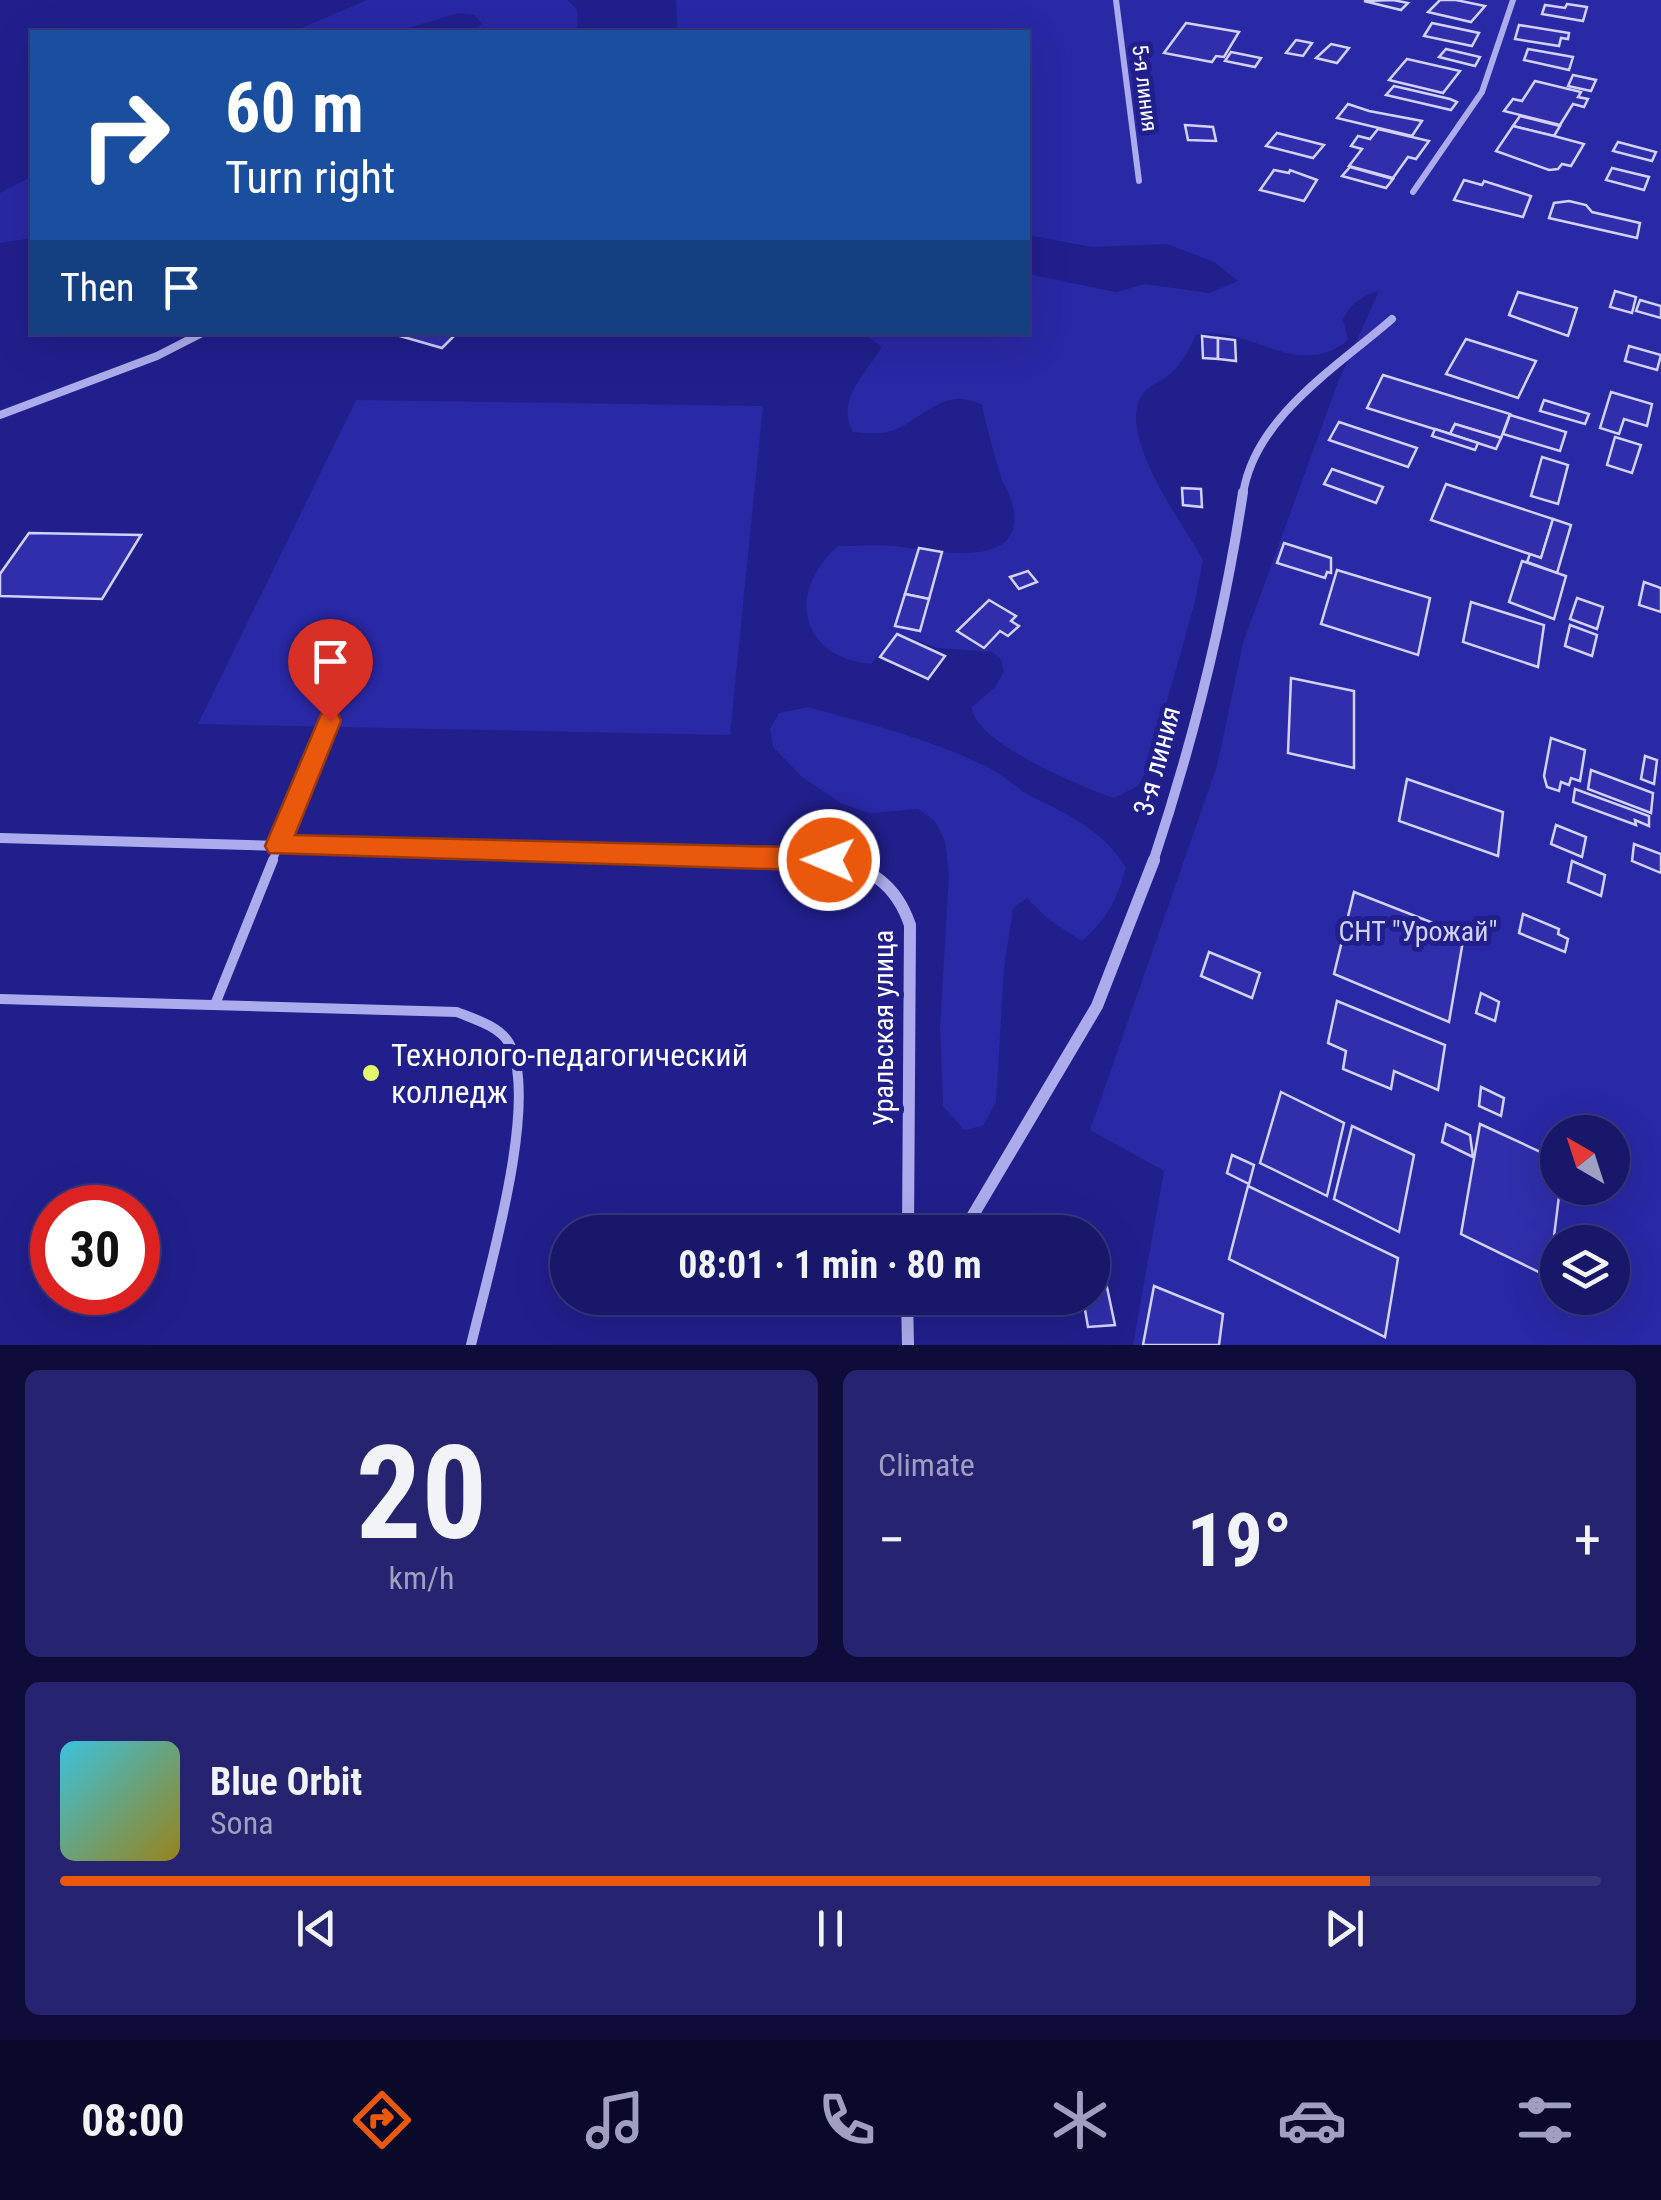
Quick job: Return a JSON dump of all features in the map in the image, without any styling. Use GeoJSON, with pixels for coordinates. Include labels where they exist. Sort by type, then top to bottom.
{"type":"FeatureCollection","features":[{"type":"Feature","properties":{"kind":"street","name":"5-я линия"},"geometry":{"type":"LineString","coordinates":[[1116,0],[1138,180]]}},
{"type":"Feature","properties":{"kind":"street"},"geometry":{"type":"LineString","coordinates":[[1412,192],[1482,92],[1514,0]]}},
{"type":"Feature","properties":{"kind":"street","name":"3-я линия"},"geometry":{"type":"LineString","coordinates":[[973,1215],[1097,1006],[1146,886],[1179,784],[1230,577],[1244,486],[1255,454],[1280,417],[1392,319]]}},
{"type":"Feature","properties":{"kind":"street"},"geometry":{"type":"LineString","coordinates":[[0,415],[156,356],[198,335]]}},
{"type":"Feature","properties":{"kind":"street","name":"Уральская улица"},"geometry":{"type":"LineString","coordinates":[[0,838],[829,860],[859,864],[903,900],[910,925],[908,1215]]}},
{"type":"Feature","properties":{"kind":"street"},"geometry":{"type":"LineString","coordinates":[[908,1345],[909,1315]]}},
{"type":"Feature","properties":{"kind":"lane"},"geometry":{"type":"LineString","coordinates":[[216,1002],[330,721]]}},
{"type":"Feature","properties":{"kind":"lane"},"geometry":{"type":"LineString","coordinates":[[0,999],[216,1002],[457,1012],[483,1022],[508,1042],[519,1068],[520,1114],[471,1345]]}},
{"type":"Feature","properties":{"kind":"green space"},"geometry":{"type":"Polygon","coordinates":[[[367,0],[567,0],[577,9],[578,26],[574,30],[475,30],[482,24],[475,15],[459,13],[401,30],[297,30],[367,0]]]}},
{"type":"Feature","properties":{"kind":"green space","name":"СНТ \"Урожай\""},"geometry":{"type":"Polygon","coordinates":[[[676,0],[1661,0],[1661,1345],[1133,1345],[1164,1171],[1090,1130],[1217,766],[1243,643],[1338,382],[1379,291],[1362,298],[1350,309],[1343,319],[1348,340],[1329,351],[1292,354],[1236,337],[1196,335],[1176,369],[1145,391],[1137,408],[1143,452],[1203,560],[1195,602],[1148,768],[1138,786],[1114,798],[1099,793],[1032,762],[990,735],[977,721],[972,707],[996,686],[1004,671],[1001,659],[992,652],[938,648],[897,633],[871,664],[847,659],[828,649],[815,635],[808,619],[807,601],[811,582],[838,546],[974,552],[992,549],[1007,540],[1014,525],[1012,502],[1002,480],[982,405],[970,400],[949,400],[896,430],[853,432],[848,420],[850,398],[882,347],[866,335],[1030,335],[1030,274],[1116,292],[1145,284],[1209,293],[1238,281],[1214,262],[1167,244],[1092,247],[1030,235],[1030,30],[675,30],[676,0]]]}},
{"type":"Feature","properties":{"kind":"green space"},"geometry":{"type":"Polygon","coordinates":[[[30,177],[30,238],[0,243],[0,193],[30,177]]]}},
{"type":"Feature","properties":{"kind":"green space"},"geometry":{"type":"Polygon","coordinates":[[[356,400],[763,406],[730,735],[198,724],[356,400]]]}},
{"type":"Feature","properties":{"kind":"green space"},"geometry":{"type":"Polygon","coordinates":[[[808,707],[925,741],[991,769],[1095,833],[1126,868],[1110,908],[1082,941],[1048,919],[1027,898],[1013,908],[1004,968],[996,1102],[983,1126],[964,1130],[943,1106],[940,1027],[949,874],[945,841],[935,821],[918,809],[870,813],[842,804],[802,777],[773,747],[770,729],[779,713],[808,707]]]}},
{"type":"Feature","properties":{"kind":"building"},"geometry":{"type":"Polygon","coordinates":[[[1440,0],[1485,6],[1471,22],[1428,12],[1440,0]]]}},
{"type":"Feature","properties":{"kind":"building"},"geometry":{"type":"Polygon","coordinates":[[[1364,1],[1408,3],[1401,10],[1364,1]]]}},
{"type":"Feature","properties":{"kind":"building"},"geometry":{"type":"Polygon","coordinates":[[[1567,4],[1587,7],[1583,21],[1542,14],[1545,5],[1565,8],[1567,4]]]}},
{"type":"Feature","properties":{"kind":"building"},"geometry":{"type":"Polygon","coordinates":[[[1186,23],[1239,32],[1224,57],[1216,56],[1212,62],[1164,53],[1186,23]]]}},
{"type":"Feature","properties":{"kind":"building"},"geometry":{"type":"Polygon","coordinates":[[[1432,23],[1479,33],[1472,46],[1424,36],[1432,23]]]}},
{"type":"Feature","properties":{"kind":"building"},"geometry":{"type":"Polygon","coordinates":[[[1519,25],[1569,33],[1568,39],[1561,38],[1559,46],[1515,39],[1519,25]]]}},
{"type":"Feature","properties":{"kind":"building"},"geometry":{"type":"Polygon","coordinates":[[[1296,40],[1312,43],[1303,56],[1286,53],[1296,40]]]}},
{"type":"Feature","properties":{"kind":"building"},"geometry":{"type":"Polygon","coordinates":[[[1331,44],[1349,48],[1337,63],[1316,58],[1331,44]]]}},
{"type":"Feature","properties":{"kind":"building"},"geometry":{"type":"Polygon","coordinates":[[[1446,49],[1480,57],[1475,66],[1439,57],[1446,49]]]}},
{"type":"Feature","properties":{"kind":"building"},"geometry":{"type":"Polygon","coordinates":[[[1528,49],[1573,57],[1569,70],[1524,60],[1528,49]]]}},
{"type":"Feature","properties":{"kind":"building"},"geometry":{"type":"Polygon","coordinates":[[[1231,52],[1261,58],[1255,67],[1225,61],[1231,52]]]}},
{"type":"Feature","properties":{"kind":"building"},"geometry":{"type":"Polygon","coordinates":[[[1407,59],[1460,71],[1443,93],[1389,80],[1407,59]]]}},
{"type":"Feature","properties":{"kind":"building"},"geometry":{"type":"Polygon","coordinates":[[[1573,75],[1596,80],[1591,91],[1568,86],[1573,75]]]}},
{"type":"Feature","properties":{"kind":"building"},"geometry":{"type":"Polygon","coordinates":[[[1535,81],[1581,92],[1578,97],[1588,99],[1584,107],[1573,104],[1560,125],[1504,111],[1513,99],[1522,101],[1535,81]]]}},
{"type":"Feature","properties":{"kind":"building"},"geometry":{"type":"Polygon","coordinates":[[[1394,86],[1457,102],[1451,110],[1386,95],[1394,86]]]}},
{"type":"Feature","properties":{"kind":"building"},"geometry":{"type":"Polygon","coordinates":[[[1348,104],[1422,121],[1412,136],[1337,118],[1348,104]]]}},
{"type":"Feature","properties":{"kind":"building"},"geometry":{"type":"Polygon","coordinates":[[[1520,116],[1560,126],[1554,136],[1513,126],[1520,116]]]}},
{"type":"Feature","properties":{"kind":"building"},"geometry":{"type":"Polygon","coordinates":[[[1185,125],[1213,127],[1216,141],[1188,140],[1185,125]]]}},
{"type":"Feature","properties":{"kind":"building"},"geometry":{"type":"Polygon","coordinates":[[[1513,126],[1584,144],[1571,166],[1562,164],[1549,170],[1496,151],[1513,126]]]}},
{"type":"Feature","properties":{"kind":"building"},"geometry":{"type":"Polygon","coordinates":[[[1378,129],[1429,141],[1416,159],[1408,157],[1393,178],[1349,166],[1362,149],[1351,146],[1358,136],[1370,139],[1378,129]]]}},
{"type":"Feature","properties":{"kind":"building"},"geometry":{"type":"Polygon","coordinates":[[[1277,133],[1324,145],[1313,158],[1266,146],[1277,133]]]}},
{"type":"Feature","properties":{"kind":"building"},"geometry":{"type":"Polygon","coordinates":[[[1618,142],[1656,152],[1652,161],[1613,151],[1618,142]]]}},
{"type":"Feature","properties":{"kind":"building"},"geometry":{"type":"Polygon","coordinates":[[[1350,167],[1393,179],[1386,188],[1342,176],[1350,167]]]}},
{"type":"Feature","properties":{"kind":"building"},"geometry":{"type":"Polygon","coordinates":[[[1612,168],[1649,177],[1644,190],[1606,180],[1612,168]]]}},
{"type":"Feature","properties":{"kind":"building"},"geometry":{"type":"Polygon","coordinates":[[[1274,170],[1290,170],[1317,180],[1304,201],[1260,190],[1274,170]]]}},
{"type":"Feature","properties":{"kind":"building"},"geometry":{"type":"Polygon","coordinates":[[[1464,180],[1482,185],[1484,181],[1531,196],[1523,217],[1454,200],[1464,180]]]}},
{"type":"Feature","properties":{"kind":"building"},"geometry":{"type":"Polygon","coordinates":[[[1554,203],[1586,205],[1592,212],[1640,223],[1637,238],[1549,218],[1554,203]]]}},
{"type":"Feature","properties":{"kind":"building"},"geometry":{"type":"Polygon","coordinates":[[[1615,291],[1636,297],[1632,313],[1610,307],[1615,291]]]}},
{"type":"Feature","properties":{"kind":"building"},"geometry":{"type":"Polygon","coordinates":[[[1518,292],[1577,308],[1568,336],[1509,315],[1518,292]]]}},
{"type":"Feature","properties":{"kind":"building"},"geometry":{"type":"Polygon","coordinates":[[[1640,300],[1661,306],[1661,318],[1636,311],[1640,300]]]}},
{"type":"Feature","properties":{"kind":"building"},"geometry":{"type":"Polygon","coordinates":[[[396,335],[455,335],[442,348],[396,335]]]}},
{"type":"Feature","properties":{"kind":"building"},"geometry":{"type":"Polygon","coordinates":[[[1202,336],[1218,338],[1218,359],[1203,358],[1202,336]]]}},
{"type":"Feature","properties":{"kind":"building"},"geometry":{"type":"Polygon","coordinates":[[[1218,338],[1235,340],[1236,361],[1218,359],[1218,338]]]}},
{"type":"Feature","properties":{"kind":"building"},"geometry":{"type":"Polygon","coordinates":[[[1466,339],[1536,361],[1518,398],[1446,374],[1466,339]]]}},
{"type":"Feature","properties":{"kind":"building"},"geometry":{"type":"Polygon","coordinates":[[[1629,346],[1661,355],[1657,370],[1625,361],[1629,346]]]}},
{"type":"Feature","properties":{"kind":"building"},"geometry":{"type":"Polygon","coordinates":[[[1383,375],[1510,414],[1501,438],[1455,424],[1450,434],[1367,408],[1383,375]]]}},
{"type":"Feature","properties":{"kind":"building"},"geometry":{"type":"Polygon","coordinates":[[[1611,392],[1652,404],[1647,426],[1624,419],[1619,434],[1600,428],[1611,392]]]}},
{"type":"Feature","properties":{"kind":"building"},"geometry":{"type":"Polygon","coordinates":[[[1544,400],[1589,414],[1585,424],[1540,411],[1544,400]]]}},
{"type":"Feature","properties":{"kind":"building"},"geometry":{"type":"Polygon","coordinates":[[[1510,415],[1566,432],[1560,451],[1503,434],[1510,415]]]}},
{"type":"Feature","properties":{"kind":"building"},"geometry":{"type":"Polygon","coordinates":[[[1339,422],[1417,448],[1408,467],[1329,440],[1339,422]]]}},
{"type":"Feature","properties":{"kind":"building"},"geometry":{"type":"Polygon","coordinates":[[[1455,424],[1501,438],[1496,449],[1450,434],[1455,424]]]}},
{"type":"Feature","properties":{"kind":"building"},"geometry":{"type":"Polygon","coordinates":[[[1435,429],[1478,443],[1475,450],[1432,436],[1435,429]]]}},
{"type":"Feature","properties":{"kind":"building"},"geometry":{"type":"Polygon","coordinates":[[[1615,437],[1641,445],[1632,473],[1607,465],[1615,437]]]}},
{"type":"Feature","properties":{"kind":"building"},"geometry":{"type":"Polygon","coordinates":[[[1542,457],[1568,465],[1558,504],[1531,496],[1542,457]]]}},
{"type":"Feature","properties":{"kind":"building"},"geometry":{"type":"Polygon","coordinates":[[[1332,469],[1383,487],[1376,503],[1324,484],[1332,469]]]}},
{"type":"Feature","properties":{"kind":"building"},"geometry":{"type":"Polygon","coordinates":[[[1446,484],[1553,519],[1541,558],[1431,520],[1446,484]]]}},
{"type":"Feature","properties":{"kind":"building"},"geometry":{"type":"Polygon","coordinates":[[[1182,488],[1201,489],[1202,507],[1183,505],[1182,488]]]}},
{"type":"Feature","properties":{"kind":"building"},"geometry":{"type":"Polygon","coordinates":[[[1553,519],[1571,525],[1557,573],[1527,562],[1530,554],[1541,558],[1553,519]]]}},
{"type":"Feature","properties":{"kind":"building"},"geometry":{"type":"Polygon","coordinates":[[[29,533],[141,535],[102,599],[0,596],[0,574],[29,533]]]}},
{"type":"Feature","properties":{"kind":"building"},"geometry":{"type":"Polygon","coordinates":[[[1284,543],[1331,558],[1331,573],[1327,572],[1325,578],[1277,563],[1284,543]]]}},
{"type":"Feature","properties":{"kind":"building"},"geometry":{"type":"Polygon","coordinates":[[[919,548],[942,552],[929,599],[905,594],[919,548]]]}},
{"type":"Feature","properties":{"kind":"building"},"geometry":{"type":"Polygon","coordinates":[[[1522,561],[1566,576],[1554,619],[1509,602],[1522,561]]]}},
{"type":"Feature","properties":{"kind":"building"},"geometry":{"type":"Polygon","coordinates":[[[1337,570],[1430,598],[1418,655],[1321,624],[1337,570]]]}},
{"type":"Feature","properties":{"kind":"building"},"geometry":{"type":"Polygon","coordinates":[[[1028,571],[1037,582],[1019,589],[1010,577],[1028,571]]]}},
{"type":"Feature","properties":{"kind":"building"},"geometry":{"type":"Polygon","coordinates":[[[1644,582],[1661,588],[1661,612],[1639,605],[1644,582]]]}},
{"type":"Feature","properties":{"kind":"building"},"geometry":{"type":"Polygon","coordinates":[[[905,594],[929,599],[920,631],[895,626],[905,594]]]}},
{"type":"Feature","properties":{"kind":"building"},"geometry":{"type":"Polygon","coordinates":[[[1577,598],[1603,607],[1597,629],[1570,619],[1577,598]]]}},
{"type":"Feature","properties":{"kind":"building"},"geometry":{"type":"Polygon","coordinates":[[[989,600],[1016,616],[1011,621],[1019,626],[1008,636],[1000,631],[984,648],[957,631],[989,600]]]}},
{"type":"Feature","properties":{"kind":"building"},"geometry":{"type":"Polygon","coordinates":[[[1471,602],[1544,625],[1538,667],[1463,642],[1471,602]]]}},
{"type":"Feature","properties":{"kind":"building"},"geometry":{"type":"Polygon","coordinates":[[[1570,625],[1597,635],[1592,656],[1565,646],[1570,625]]]}},
{"type":"Feature","properties":{"kind":"building"},"geometry":{"type":"Polygon","coordinates":[[[897,634],[945,656],[928,679],[880,657],[897,634]]]}},
{"type":"Feature","properties":{"kind":"building"},"geometry":{"type":"Polygon","coordinates":[[[1291,678],[1354,691],[1354,768],[1288,753],[1291,678]]]}},
{"type":"Feature","properties":{"kind":"building"},"geometry":{"type":"Polygon","coordinates":[[[1551,738],[1585,750],[1580,781],[1571,778],[1569,785],[1561,782],[1559,791],[1547,787],[1544,776],[1551,738]]]}},
{"type":"Feature","properties":{"kind":"building"},"geometry":{"type":"Polygon","coordinates":[[[1645,756],[1657,760],[1654,784],[1641,779],[1645,756]]]}},
{"type":"Feature","properties":{"kind":"building"},"geometry":{"type":"Polygon","coordinates":[[[1591,770],[1653,793],[1651,813],[1588,789],[1591,770]]]}},
{"type":"Feature","properties":{"kind":"building"},"geometry":{"type":"Polygon","coordinates":[[[1407,779],[1503,812],[1498,856],[1399,821],[1407,779]]]}},
{"type":"Feature","properties":{"kind":"building"},"geometry":{"type":"Polygon","coordinates":[[[1575,789],[1649,816],[1649,826],[1573,802],[1575,789]]]}},
{"type":"Feature","properties":{"kind":"building"},"geometry":{"type":"Polygon","coordinates":[[[1556,825],[1586,837],[1582,857],[1551,844],[1556,825]]]}},
{"type":"Feature","properties":{"kind":"building"},"geometry":{"type":"Polygon","coordinates":[[[1634,844],[1661,854],[1661,873],[1632,861],[1634,844]]]}},
{"type":"Feature","properties":{"kind":"building"},"geometry":{"type":"Polygon","coordinates":[[[1572,861],[1605,875],[1601,896],[1568,882],[1572,861]]]}},
{"type":"Feature","properties":{"kind":"building"},"geometry":{"type":"Polygon","coordinates":[[[1354,892],[1464,935],[1449,1022],[1334,974],[1354,892]]]}},
{"type":"Feature","properties":{"kind":"building"},"geometry":{"type":"Polygon","coordinates":[[[1523,914],[1559,929],[1558,934],[1568,939],[1565,952],[1519,933],[1523,914]]]}},
{"type":"Feature","properties":{"kind":"building"},"geometry":{"type":"Polygon","coordinates":[[[1209,952],[1260,973],[1252,998],[1201,976],[1209,952]]]}},
{"type":"Feature","properties":{"kind":"building"},"geometry":{"type":"Polygon","coordinates":[[[1481,993],[1499,1002],[1495,1021],[1476,1013],[1481,993]]]}},
{"type":"Feature","properties":{"kind":"building"},"geometry":{"type":"Polygon","coordinates":[[[1337,1001],[1445,1045],[1438,1090],[1394,1071],[1391,1089],[1343,1069],[1346,1051],[1328,1043],[1337,1001]]]}},
{"type":"Feature","properties":{"kind":"building"},"geometry":{"type":"Polygon","coordinates":[[[1481,1087],[1504,1098],[1501,1116],[1479,1106],[1481,1087]]]}},
{"type":"Feature","properties":{"kind":"building"},"geometry":{"type":"Polygon","coordinates":[[[1281,1092],[1344,1123],[1327,1196],[1260,1163],[1281,1092]]]}},
{"type":"Feature","properties":{"kind":"building"},"geometry":{"type":"Polygon","coordinates":[[[1446,1124],[1470,1135],[1473,1157],[1442,1142],[1446,1124]]]}},
{"type":"Feature","properties":{"kind":"building"},"geometry":{"type":"Polygon","coordinates":[[[1480,1124],[1540,1152],[1540,1205],[1558,1205],[1555,1225],[1540,1225],[1540,1273],[1461,1234],[1480,1124]]]}},
{"type":"Feature","properties":{"kind":"building"},"geometry":{"type":"Polygon","coordinates":[[[1352,1126],[1414,1155],[1399,1232],[1334,1199],[1352,1126]]]}},
{"type":"Feature","properties":{"kind":"building"},"geometry":{"type":"Polygon","coordinates":[[[1232,1155],[1254,1165],[1249,1184],[1227,1173],[1232,1155]]]}},
{"type":"Feature","properties":{"kind":"building"},"geometry":{"type":"Polygon","coordinates":[[[1248,1186],[1398,1258],[1385,1337],[1229,1259],[1248,1186]]]}},
{"type":"Feature","properties":{"kind":"building"},"geometry":{"type":"Polygon","coordinates":[[[1154,1286],[1223,1314],[1219,1345],[1143,1345],[1154,1286]]]}},
{"type":"Feature","properties":{"kind":"building"},"geometry":{"type":"Polygon","coordinates":[[[1110,1302],[1115,1325],[1088,1327],[1086,1315],[1110,1315],[1110,1302]]]}},
{"type":"Feature","properties":{"kind":"place","name":"Технолого-педагогический колледж"},"geometry":{"type":"Point","coordinates":[371,1073]}},
{"type":"Feature","properties":{"kind":"route"},"geometry":{"type":"LineString","coordinates":[[330,721],[278,846],[829,860]]}}]}
